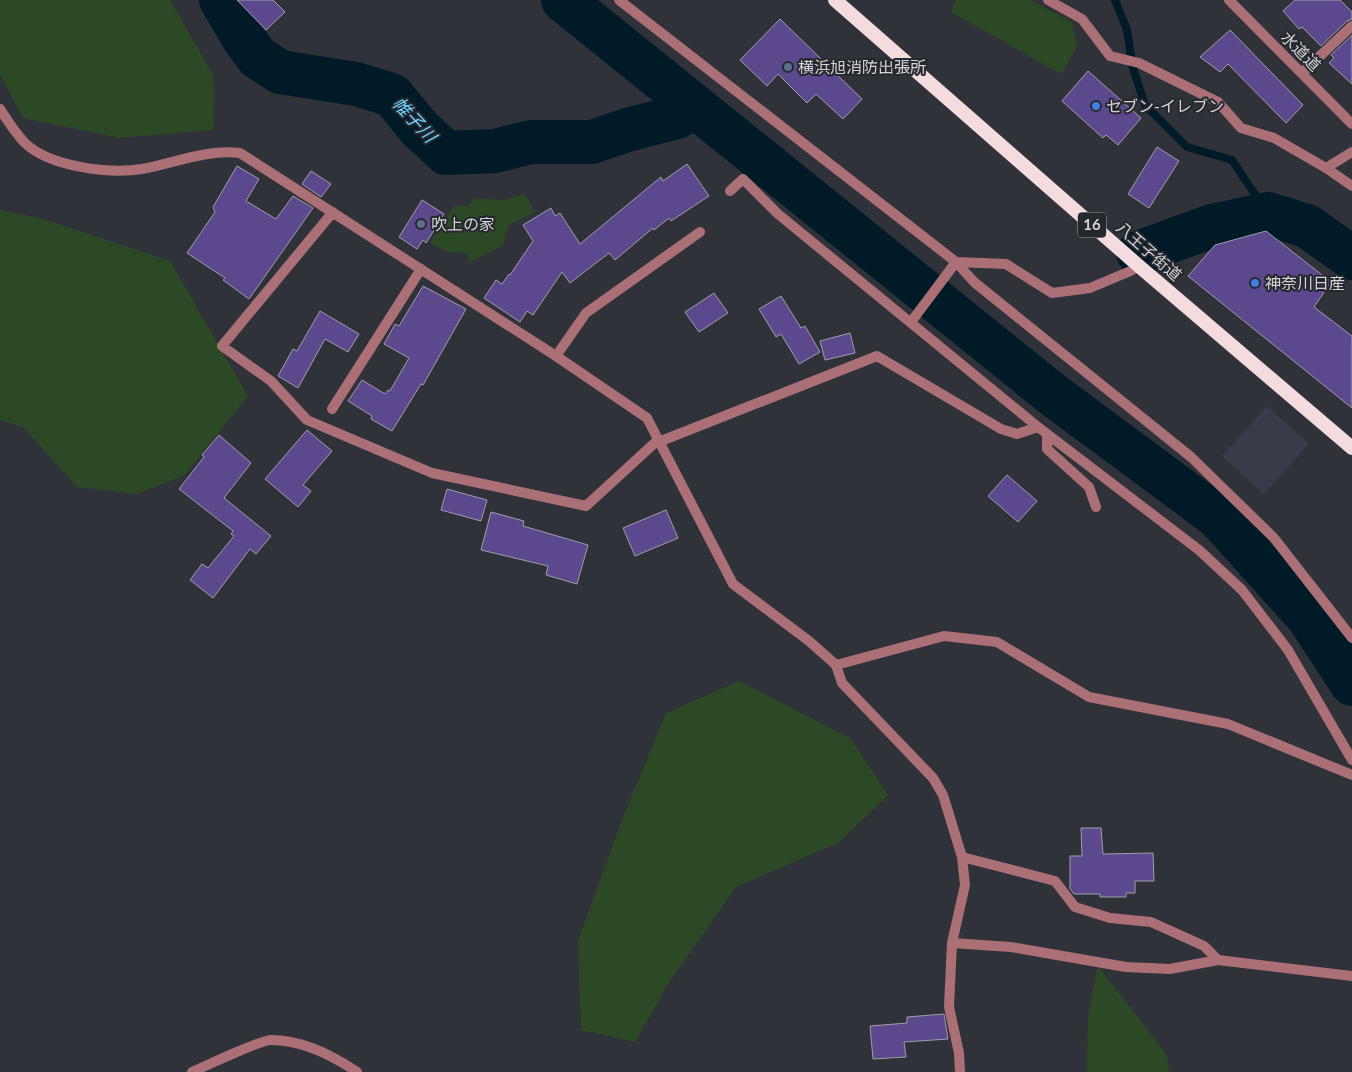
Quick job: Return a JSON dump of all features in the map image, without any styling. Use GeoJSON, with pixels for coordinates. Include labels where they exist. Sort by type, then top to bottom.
{"type":"FeatureCollection","features":[{"type":"Feature","properties":{"kind":"highway","name":"八王子街道"},"geometry":{"type":"LineString","coordinates":[[835,0],[1140,267],[1352,448]]}},
{"type":"Feature","properties":{"kind":"street"},"geometry":{"type":"LineString","coordinates":[[619,0],[956,262],[974,282],[1191,457],[1274,538],[1352,638]]}},
{"type":"Feature","properties":{"kind":"street"},"geometry":{"type":"LineString","coordinates":[[1048,0],[1082,19],[1110,56],[1139,62],[1218,102],[1241,128],[1274,138],[1326,168],[1352,186]]}},
{"type":"Feature","properties":{"kind":"street","name":"水道道"},"geometry":{"type":"LineString","coordinates":[[1229,0],[1352,124]]}},
{"type":"Feature","properties":{"kind":"street"},"geometry":{"type":"LineString","coordinates":[[1302,73],[1352,26]]}},
{"type":"Feature","properties":{"kind":"street"},"geometry":{"type":"LineString","coordinates":[[0,109],[25,143],[46,156],[76,167],[140,169],[220,151],[240,153],[556,356],[648,418],[733,584],[809,641],[836,665],[842,683],[933,778],[943,795],[962,857],[965,885],[952,943],[949,1008],[959,1053],[960,1072]]}},
{"type":"Feature","properties":{"kind":"street"},"geometry":{"type":"LineString","coordinates":[[1326,168],[1352,152]]}},
{"type":"Feature","properties":{"kind":"street"},"geometry":{"type":"LineString","coordinates":[[730,191],[743,179],[778,214],[914,319],[1038,427],[1199,550],[1242,590],[1288,650],[1352,760]]}},
{"type":"Feature","properties":{"kind":"street"},"geometry":{"type":"LineString","coordinates":[[333,212],[222,346],[271,381],[307,420],[432,472],[586,506],[660,440],[877,356],[1001,430],[1017,434],[1038,427]]}},
{"type":"Feature","properties":{"kind":"street"},"geometry":{"type":"LineString","coordinates":[[556,356],[586,313],[700,232]]}},
{"type":"Feature","properties":{"kind":"street"},"geometry":{"type":"LineString","coordinates":[[956,262],[1006,264],[1052,294],[1090,288],[1140,267]]}},
{"type":"Feature","properties":{"kind":"street"},"geometry":{"type":"LineString","coordinates":[[914,319],[956,262]]}},
{"type":"Feature","properties":{"kind":"street"},"geometry":{"type":"LineString","coordinates":[[332,409],[421,269]]}},
{"type":"Feature","properties":{"kind":"street"},"geometry":{"type":"LineString","coordinates":[[1047,434],[1047,449],[1089,486],[1096,507]]}},
{"type":"Feature","properties":{"kind":"street"},"geometry":{"type":"LineString","coordinates":[[836,665],[944,636],[997,642],[1089,697],[1228,724],[1352,775]]}},
{"type":"Feature","properties":{"kind":"street"},"geometry":{"type":"LineString","coordinates":[[962,857],[1055,881],[1075,907],[1110,918],[1151,922],[1204,946],[1218,960]]}},
{"type":"Feature","properties":{"kind":"street"},"geometry":{"type":"LineString","coordinates":[[952,943],[1011,947],[1126,967],[1170,969],[1218,960],[1352,976]]}},
{"type":"Feature","properties":{"kind":"street"},"geometry":{"type":"LineString","coordinates":[[192,1072],[269,1040],[305,1045],[340,1060],[357,1072]]}},
{"type":"Feature","properties":{"kind":"shaded area"},"geometry":{"type":"Polygon","coordinates":[[[1267,406],[1309,444],[1264,494],[1222,456],[1267,406]]]}},
{"type":"Feature","properties":{"kind":"green space"},"geometry":{"type":"Polygon","coordinates":[[[0,0],[170,0],[213,75],[214,130],[119,138],[23,118],[0,74],[0,0]]]}},
{"type":"Feature","properties":{"kind":"green space"},"geometry":{"type":"Polygon","coordinates":[[[956,0],[1030,0],[1072,22],[1077,47],[1061,74],[951,12],[956,0]]]}},
{"type":"Feature","properties":{"kind":"green space"},"geometry":{"type":"Polygon","coordinates":[[[525,194],[535,212],[509,225],[503,245],[467,264],[469,253],[447,252],[430,243],[455,205],[468,207],[475,198],[503,200],[525,194]]]}},
{"type":"Feature","properties":{"kind":"green space"},"geometry":{"type":"Polygon","coordinates":[[[0,210],[43,219],[170,261],[248,396],[185,475],[137,494],[77,487],[23,427],[0,420],[0,210]]]}},
{"type":"Feature","properties":{"kind":"green space"},"geometry":{"type":"Polygon","coordinates":[[[739,681],[850,738],[888,795],[838,843],[736,887],[668,984],[635,1042],[581,1030],[578,941],[622,820],[666,713],[739,681]]]}},
{"type":"Feature","properties":{"kind":"green space"},"geometry":{"type":"Polygon","coordinates":[[[1098,966],[1167,1055],[1169,1072],[1087,1072],[1088,1017],[1098,966]]]}},
{"type":"Feature","properties":{"kind":"building"},"geometry":{"type":"Polygon","coordinates":[[[237,0],[273,0],[285,12],[266,30],[237,0]]]}},
{"type":"Feature","properties":{"kind":"building"},"geometry":{"type":"Polygon","coordinates":[[[1295,0],[1340,0],[1352,12],[1352,19],[1347,21],[1321,46],[1302,27],[1299,29],[1283,11],[1295,0]]]}},
{"type":"Feature","properties":{"kind":"building","name":"横浜旭消防出張所"},"geometry":{"type":"Polygon","coordinates":[[[780,19],[862,99],[843,119],[816,94],[807,103],[778,74],[767,86],[740,60],[780,19]]]}},
{"type":"Feature","properties":{"kind":"building"},"geometry":{"type":"Polygon","coordinates":[[[1230,30],[1303,105],[1286,123],[1228,64],[1220,72],[1200,57],[1230,30]]]}},
{"type":"Feature","properties":{"kind":"building"},"geometry":{"type":"Polygon","coordinates":[[[1352,35],[1352,84],[1329,63],[1334,58],[1331,55],[1352,35]]]}},
{"type":"Feature","properties":{"kind":"building"},"geometry":{"type":"Polygon","coordinates":[[[1088,71],[1141,118],[1118,145],[1106,135],[1103,138],[1062,101],[1088,71]]]}},
{"type":"Feature","properties":{"kind":"building"},"geometry":{"type":"Polygon","coordinates":[[[1157,147],[1179,161],[1149,208],[1128,194],[1157,147]]]}},
{"type":"Feature","properties":{"kind":"building"},"geometry":{"type":"Polygon","coordinates":[[[687,164],[709,196],[671,221],[669,218],[654,230],[653,228],[615,260],[609,253],[570,283],[562,272],[533,315],[527,311],[520,322],[484,298],[496,280],[502,284],[510,275],[533,241],[523,225],[551,208],[555,216],[560,213],[580,244],[661,177],[663,181],[687,164]]]}},
{"type":"Feature","properties":{"kind":"building"},"geometry":{"type":"Polygon","coordinates":[[[237,166],[259,179],[246,201],[276,219],[293,196],[313,208],[249,299],[223,280],[225,278],[187,253],[215,212],[213,207],[237,166]]]}},
{"type":"Feature","properties":{"kind":"building"},"geometry":{"type":"Polygon","coordinates":[[[311,171],[331,184],[321,197],[302,184],[311,171]]]}},
{"type":"Feature","properties":{"kind":"building"},"geometry":{"type":"Polygon","coordinates":[[[422,200],[444,214],[426,243],[423,240],[417,249],[399,237],[422,200]]]}},
{"type":"Feature","properties":{"kind":"building"},"geometry":{"type":"Polygon","coordinates":[[[1266,231],[1331,282],[1314,307],[1352,336],[1352,408],[1188,276],[1215,245],[1266,231]]]}},
{"type":"Feature","properties":{"kind":"building"},"geometry":{"type":"Polygon","coordinates":[[[423,286],[466,309],[423,385],[421,384],[392,431],[371,419],[372,416],[348,401],[362,380],[385,394],[388,390],[390,391],[409,358],[384,344],[395,324],[399,326],[423,286]]]}},
{"type":"Feature","properties":{"kind":"building"},"geometry":{"type":"Polygon","coordinates":[[[714,293],[728,313],[699,332],[685,312],[714,293]]]}},
{"type":"Feature","properties":{"kind":"building"},"geometry":{"type":"Polygon","coordinates":[[[781,296],[801,328],[805,326],[820,352],[799,364],[781,334],[776,337],[759,309],[781,296]]]}},
{"type":"Feature","properties":{"kind":"building"},"geometry":{"type":"Polygon","coordinates":[[[320,311],[359,334],[348,352],[325,339],[298,388],[278,376],[293,349],[297,351],[320,311]]]}},
{"type":"Feature","properties":{"kind":"building"},"geometry":{"type":"Polygon","coordinates":[[[850,333],[855,353],[825,360],[820,341],[850,333]]]}},
{"type":"Feature","properties":{"kind":"building"},"geometry":{"type":"Polygon","coordinates":[[[307,430],[332,451],[303,485],[311,491],[298,507],[265,479],[307,430]]]}},
{"type":"Feature","properties":{"kind":"building"},"geometry":{"type":"Polygon","coordinates":[[[219,435],[251,463],[224,498],[271,536],[256,554],[250,549],[213,598],[190,580],[202,564],[208,568],[234,536],[231,534],[233,531],[179,489],[204,457],[202,455],[219,435]]]}},
{"type":"Feature","properties":{"kind":"building"},"geometry":{"type":"Polygon","coordinates":[[[1007,475],[1037,501],[1018,522],[988,496],[1007,475]]]}},
{"type":"Feature","properties":{"kind":"building"},"geometry":{"type":"Polygon","coordinates":[[[447,489],[487,500],[481,521],[441,510],[447,489]]]}},
{"type":"Feature","properties":{"kind":"building"},"geometry":{"type":"Polygon","coordinates":[[[666,510],[678,538],[635,556],[623,528],[666,510]]]}},
{"type":"Feature","properties":{"kind":"building"},"geometry":{"type":"Polygon","coordinates":[[[491,512],[524,521],[523,526],[588,545],[577,584],[546,575],[548,566],[481,550],[491,512]]]}},
{"type":"Feature","properties":{"kind":"building"},"geometry":{"type":"Polygon","coordinates":[[[1081,828],[1101,828],[1103,854],[1153,853],[1154,881],[1135,881],[1135,893],[1126,893],[1126,897],[1074,894],[1070,889],[1070,856],[1082,856],[1081,828]]]}},
{"type":"Feature","properties":{"kind":"building"},"geometry":{"type":"Polygon","coordinates":[[[944,1014],[948,1039],[904,1042],[906,1057],[873,1059],[870,1026],[907,1023],[907,1017],[944,1014]]]}},
{"type":"Feature","properties":{"kind":"waterway","name":"帷子川"},"geometry":{"type":"LineString","coordinates":[[221,0],[257,57],[280,72],[356,84],[392,95],[419,128],[446,153],[495,151],[531,142],[592,142],[627,130],[677,117],[695,106]]}},
{"type":"Feature","properties":{"kind":"waterway"},"geometry":{"type":"LineString","coordinates":[[563,0],[1052,394],[1218,517],[1308,617],[1352,684]]}},
{"type":"Feature","properties":{"kind":"waterway"},"geometry":{"type":"LineString","coordinates":[[1115,0],[1127,30],[1133,68],[1145,105],[1187,147],[1232,160],[1268,214]]}},
{"type":"Feature","properties":{"kind":"waterway"},"geometry":{"type":"LineString","coordinates":[[1138,253],[1212,226],[1268,214],[1307,226],[1352,258]]}},
{"type":"Feature","properties":{"kind":"place","name":"横浜旭消防出張所"},"geometry":{"type":"Point","coordinates":[788,67]}},
{"type":"Feature","properties":{"kind":"place","name":"セブン-イレブン"},"geometry":{"type":"Point","coordinates":[1096,106]}},
{"type":"Feature","properties":{"kind":"place","name":"吹上の家"},"geometry":{"type":"Point","coordinates":[421,224]}},
{"type":"Feature","properties":{"kind":"place","name":"神奈川日産"},"geometry":{"type":"Point","coordinates":[1255,283]}}]}
